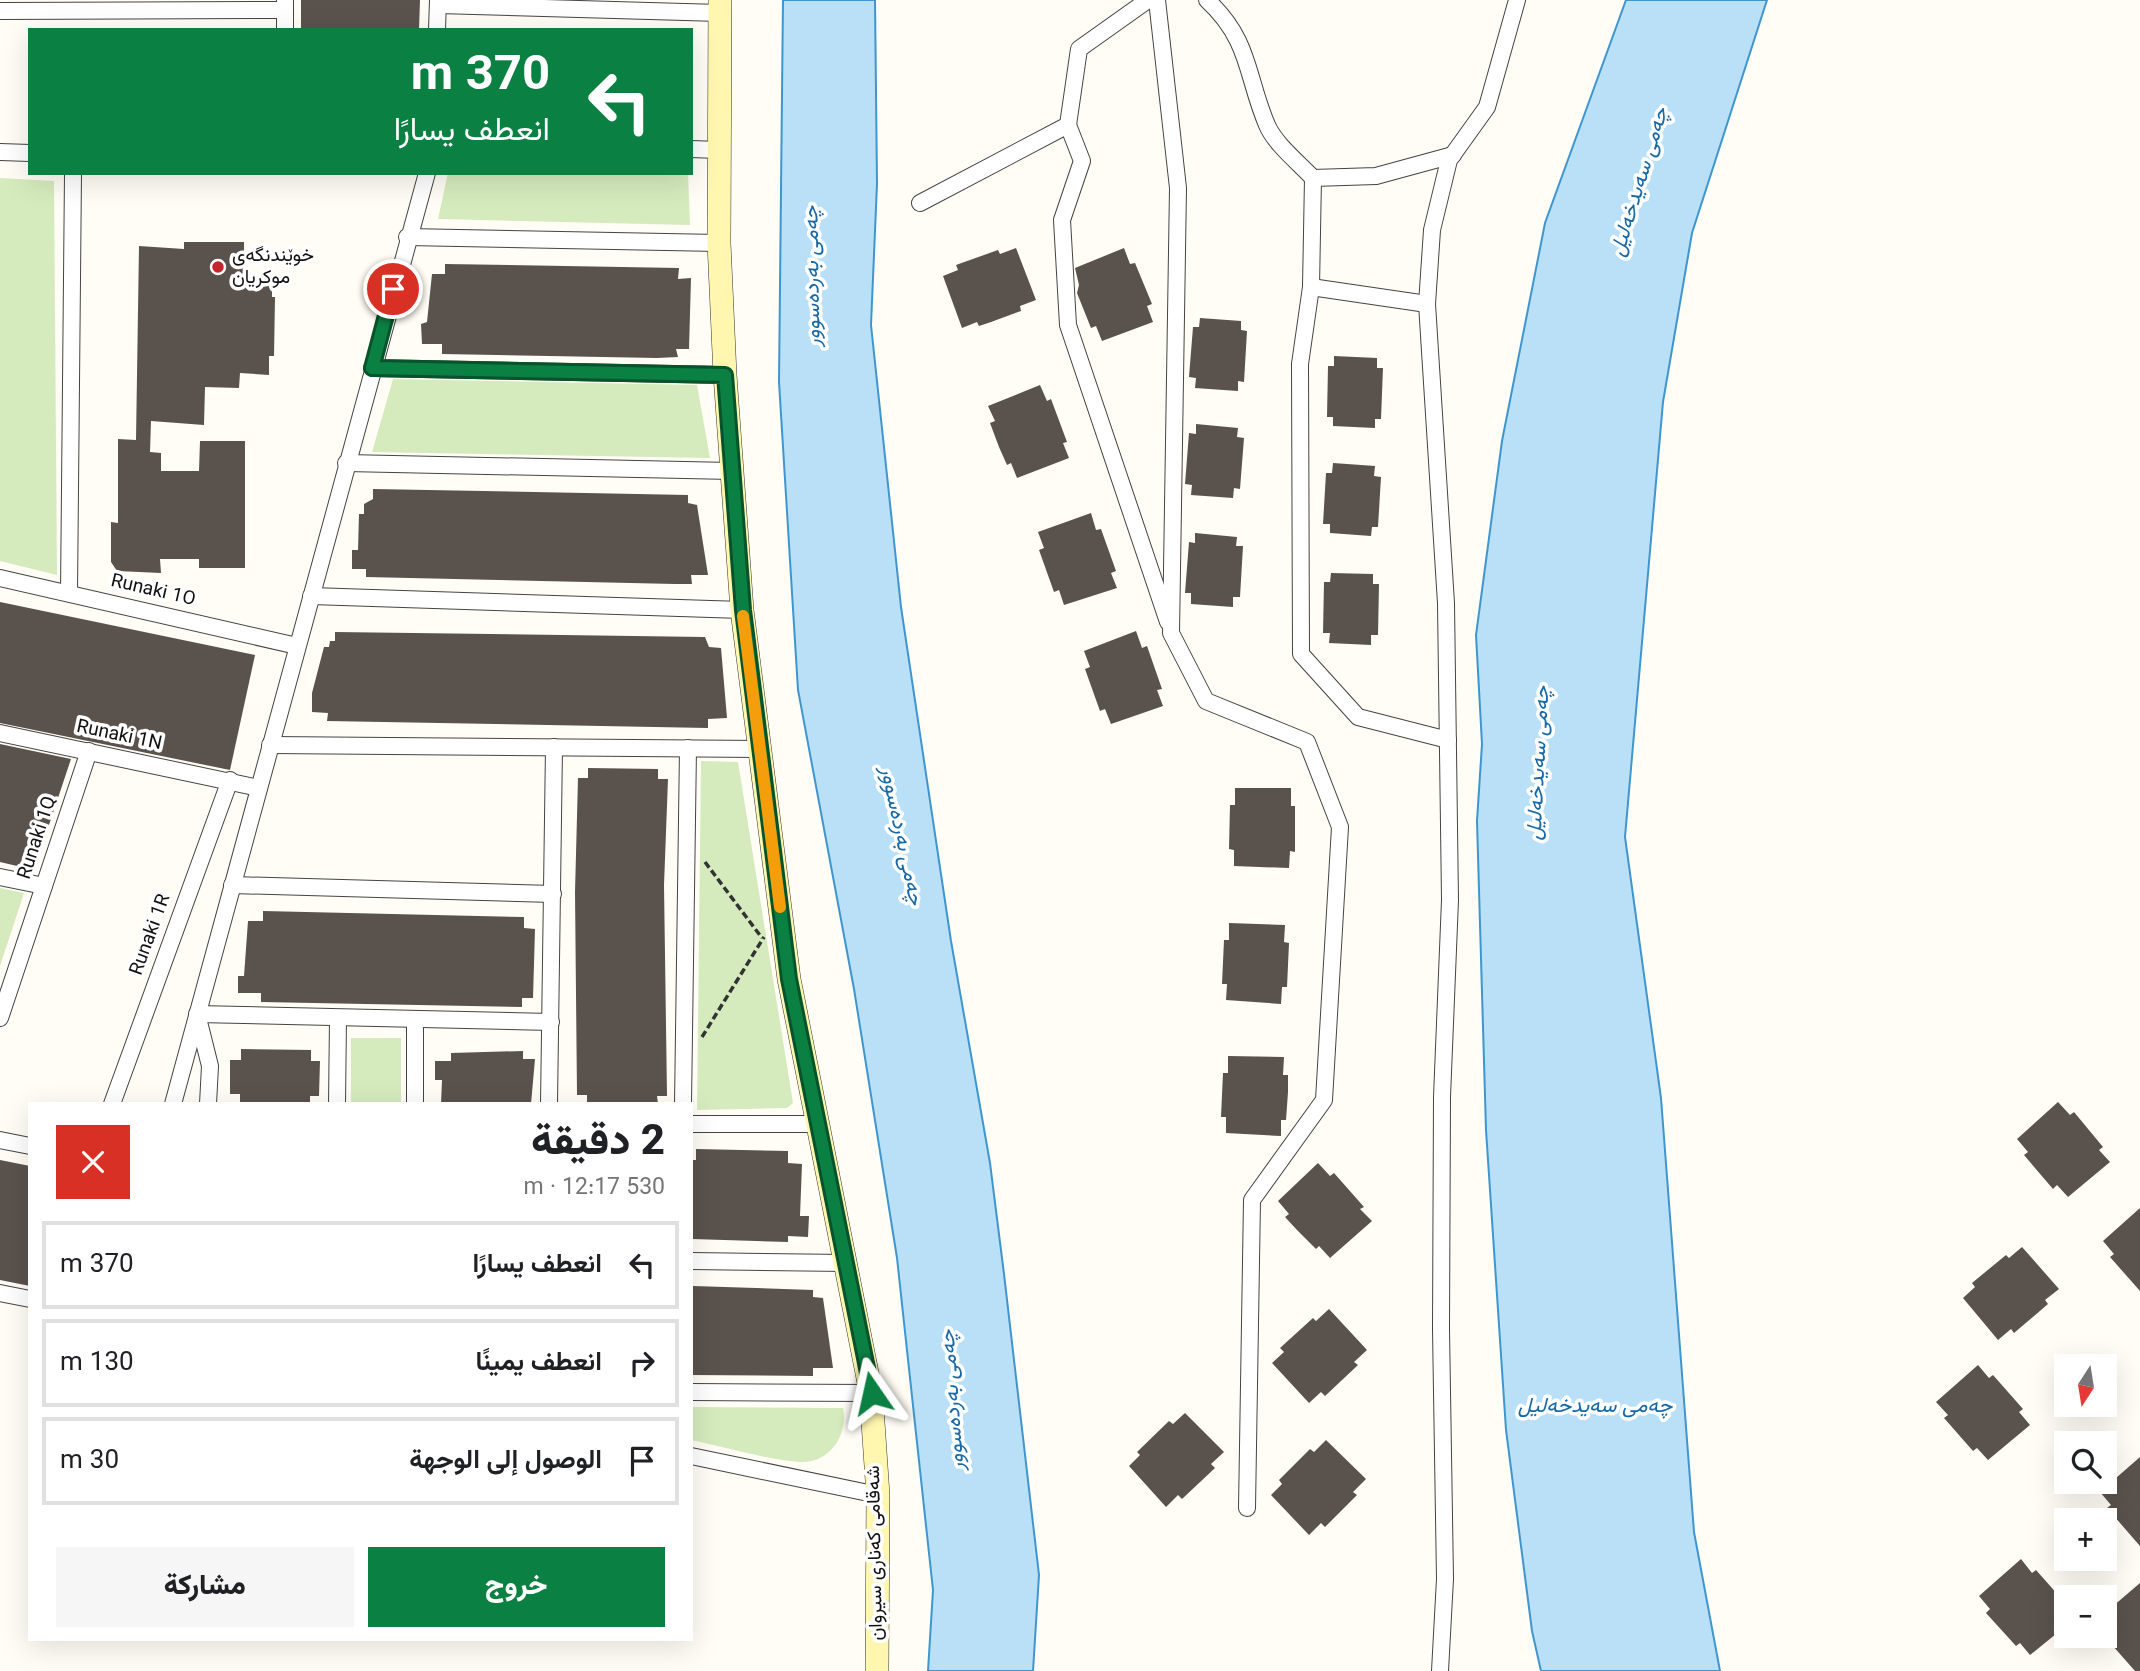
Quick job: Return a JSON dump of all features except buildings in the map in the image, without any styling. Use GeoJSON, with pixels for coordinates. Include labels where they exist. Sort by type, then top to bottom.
{"type":"FeatureCollection","features":[{"type":"Feature","properties":{"kind":"street"},"geometry":{"type":"LineString","coordinates":[[1147,0],[1079,49],[1068,125],[1082,161],[1062,220],[1068,325],[1171,633],[1206,701],[1307,742],[1340,827],[1325,1100],[1252,1200],[1247,1508]]}},
{"type":"Feature","properties":{"kind":"street"},"geometry":{"type":"LineString","coordinates":[[1157,0],[1178,188],[1171,633]]}},
{"type":"Feature","properties":{"kind":"street"},"geometry":{"type":"LineString","coordinates":[[1207,0],[1222,13],[1248,58],[1268,127],[1313,178],[1311,287],[1300,364],[1301,654],[1358,717],[1448,740]]}},
{"type":"Feature","properties":{"kind":"street"},"geometry":{"type":"LineString","coordinates":[[1440,1671],[1445,1579],[1441,1329],[1443,1097],[1450,900],[1446,603],[1427,304],[1432,229],[1453,155],[1487,107],[1517,0]]}},
{"type":"Feature","properties":{"kind":"street"},"geometry":{"type":"LineString","coordinates":[[437,28],[438,3],[720,6]]}},
{"type":"Feature","properties":{"kind":"street"},"geometry":{"type":"LineString","coordinates":[[0,12],[147,5],[285,5],[285,28]]}},
{"type":"Feature","properties":{"kind":"street","name":"شەقامی کەناری سیروان"},"geometry":{"type":"LineString","coordinates":[[720,6],[719,243],[725,375],[743,610],[789,979],[872,1393],[878,1495],[877,1671]]}},
{"type":"Feature","properties":{"kind":"street"},"geometry":{"type":"LineString","coordinates":[[920,202],[1068,125]]}},
{"type":"Feature","properties":{"kind":"street"},"geometry":{"type":"LineString","coordinates":[[693,149],[718,150]]}},
{"type":"Feature","properties":{"kind":"street"},"geometry":{"type":"LineString","coordinates":[[0,152],[28,153]]}},
{"type":"Feature","properties":{"kind":"street"},"geometry":{"type":"LineString","coordinates":[[1313,178],[1376,176],[1453,155]]}},
{"type":"Feature","properties":{"kind":"street"},"geometry":{"type":"LineString","coordinates":[[69,593],[73,175]]}},
{"type":"Feature","properties":{"kind":"street"},"geometry":{"type":"LineString","coordinates":[[174,1102],[407,237],[426,175]]}},
{"type":"Feature","properties":{"kind":"street"},"geometry":{"type":"LineString","coordinates":[[407,237],[719,243]]}},
{"type":"Feature","properties":{"kind":"street"},"geometry":{"type":"LineString","coordinates":[[1311,287],[1427,304]]}},
{"type":"Feature","properties":{"kind":"street"},"geometry":{"type":"LineString","coordinates":[[372,368],[725,375]]}},
{"type":"Feature","properties":{"kind":"street"},"geometry":{"type":"LineString","coordinates":[[346,463],[732,471]]}},
{"type":"Feature","properties":{"kind":"street","name":"Runaki 1O"},"geometry":{"type":"LineString","coordinates":[[0,578],[297,646]]}},
{"type":"Feature","properties":{"kind":"street"},"geometry":{"type":"LineString","coordinates":[[311,596],[743,610]]}},
{"type":"Feature","properties":{"kind":"street","name":"Runaki 1N"},"geometry":{"type":"LineString","coordinates":[[0,733],[259,788]]}},
{"type":"Feature","properties":{"kind":"street"},"geometry":{"type":"LineString","coordinates":[[270,745],[760,749]]}},
{"type":"Feature","properties":{"kind":"street"},"geometry":{"type":"LineString","coordinates":[[549,1102],[554,747]]}},
{"type":"Feature","properties":{"kind":"street"},"geometry":{"type":"LineString","coordinates":[[682,1102],[688,748]]}},
{"type":"Feature","properties":{"kind":"street","name":"Runaki 1Q"},"geometry":{"type":"LineString","coordinates":[[0,1018],[89,751]]}},
{"type":"Feature","properties":{"kind":"street","name":"Runaki 1R"},"geometry":{"type":"LineString","coordinates":[[112,1102],[230,780]]}},
{"type":"Feature","properties":{"kind":"street"},"geometry":{"type":"LineString","coordinates":[[0,877],[44,886]]}},
{"type":"Feature","properties":{"kind":"street"},"geometry":{"type":"LineString","coordinates":[[232,885],[553,894]]}},
{"type":"Feature","properties":{"kind":"street"},"geometry":{"type":"LineString","coordinates":[[197,1014],[551,1022]]}},
{"type":"Feature","properties":{"kind":"street"},"geometry":{"type":"LineString","coordinates":[[197,1014],[210,1066],[208,1102]]}},
{"type":"Feature","properties":{"kind":"street"},"geometry":{"type":"LineString","coordinates":[[337,1102],[338,1018]]}},
{"type":"Feature","properties":{"kind":"street"},"geometry":{"type":"LineString","coordinates":[[415,1019],[415,1102]]}},
{"type":"Feature","properties":{"kind":"street"},"geometry":{"type":"LineString","coordinates":[[693,1124],[818,1124]]}},
{"type":"Feature","properties":{"kind":"street"},"geometry":{"type":"LineString","coordinates":[[0,1140],[28,1146]]}},
{"type":"Feature","properties":{"kind":"street"},"geometry":{"type":"LineString","coordinates":[[693,1261],[847,1263]]}},
{"type":"Feature","properties":{"kind":"street"},"geometry":{"type":"LineString","coordinates":[[0,1293],[28,1299]]}},
{"type":"Feature","properties":{"kind":"street"},"geometry":{"type":"LineString","coordinates":[[693,1392],[872,1393]]}},
{"type":"Feature","properties":{"kind":"street"},"geometry":{"type":"LineString","coordinates":[[693,1457],[878,1495]]}},
{"type":"Feature","properties":{"kind":"path"},"geometry":{"type":"LineString","coordinates":[[683,1068],[762,938],[686,838]]}},
{"type":"Feature","properties":{"kind":"green space"},"geometry":{"type":"Polygon","coordinates":[[[448,175],[688,175],[690,225],[438,219],[448,175]]]}},
{"type":"Feature","properties":{"kind":"green space"},"geometry":{"type":"Polygon","coordinates":[[[0,178],[54,181],[57,575],[0,561],[0,178]]]}},
{"type":"Feature","properties":{"kind":"green space"},"geometry":{"type":"Polygon","coordinates":[[[393,379],[697,385],[710,458],[372,452],[393,379]]]}},
{"type":"Feature","properties":{"kind":"green space"},"geometry":{"type":"Polygon","coordinates":[[[701,761],[738,762],[793,1103],[787,1108],[697,1110],[701,761]]]}},
{"type":"Feature","properties":{"kind":"green space"},"geometry":{"type":"Polygon","coordinates":[[[0,888],[24,893],[0,966],[0,888]]]}},
{"type":"Feature","properties":{"kind":"green space"},"geometry":{"type":"Polygon","coordinates":[[[351,1038],[401,1038],[401,1102],[351,1102],[351,1038]]]}},
{"type":"Feature","properties":{"kind":"green space"},"geometry":{"type":"Polygon","coordinates":[[[693,1407],[843,1408],[840,1436],[823,1457],[804,1462],[764,1457],[693,1440],[693,1407]]]}},
{"type":"Feature","properties":{"kind":"water","name":"چەمی بەردەسوور"},"geometry":{"type":"Polygon","coordinates":[[[783,0],[875,0],[877,184],[871,325],[901,607],[951,941],[990,1163],[1004,1274],[1039,1575],[1033,1671],[928,1671],[933,1590],[897,1258],[854,989],[798,690],[779,382],[783,0]]]}},
{"type":"Feature","properties":{"kind":"water","name":"چەمی سەیدخەلیل"},"geometry":{"type":"Polygon","coordinates":[[[1626,0],[1767,0],[1692,233],[1663,402],[1625,837],[1661,1098],[1694,1532],[1720,1671],[1541,1671],[1532,1631],[1506,1430],[1486,1130],[1477,821],[1482,744],[1476,635],[1502,441],[1545,223],[1626,0]]]}},
{"type":"Feature","properties":{"kind":"slow traffic"},"geometry":{"type":"LineString","coordinates":[[743,616],[780,907]]}},
{"type":"Feature","properties":{"kind":"place","name":"خوێندنگەی موکریان"},"geometry":{"type":"Point","coordinates":[218,267]}},
{"type":"Feature","properties":{"kind":"route"},"geometry":{"type":"LineString","coordinates":[[393,289],[372,368],[725,375],[743,610],[789,979],[872,1393]]}}]}
